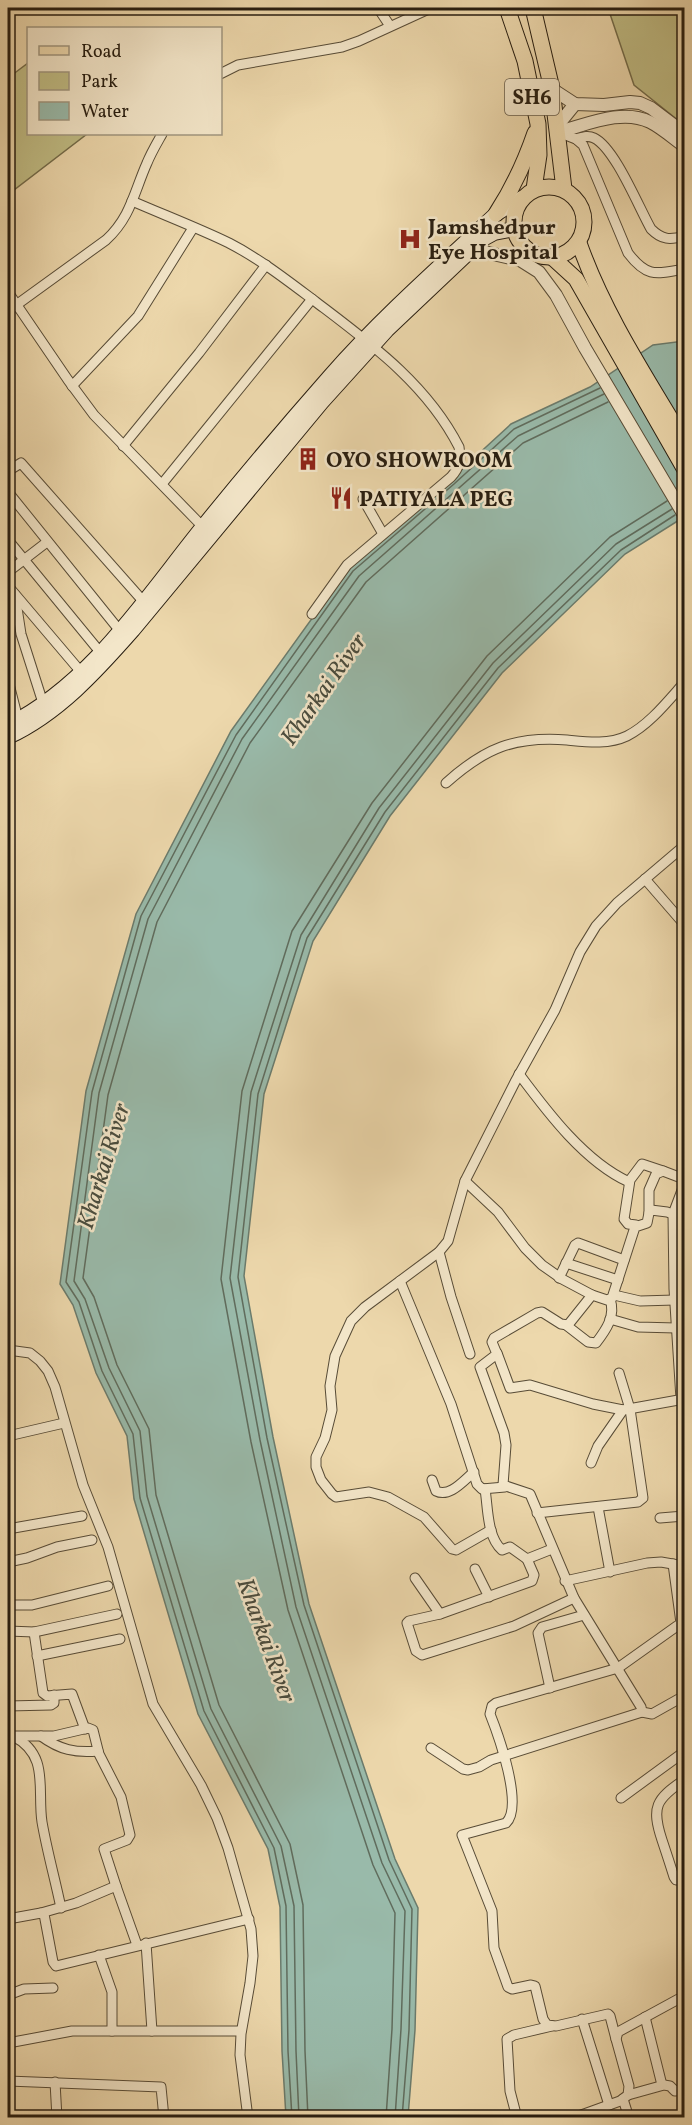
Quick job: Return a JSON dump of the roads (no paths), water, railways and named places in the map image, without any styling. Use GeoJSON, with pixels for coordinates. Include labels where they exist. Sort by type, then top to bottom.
{"type":"FeatureCollection","features":[{"type":"Feature","properties":{"kind":"main road","name":"SH6"},"geometry":{"type":"LineString","coordinates":[[507,8],[525,61],[538,127],[539,155],[528,194]]}},
{"type":"Feature","properties":{"kind":"main road","name":"SH6"},"geometry":{"type":"LineString","coordinates":[[533,8],[552,89],[564,189]]}},
{"type":"Feature","properties":{"kind":"main road"},"geometry":{"type":"LineString","coordinates":[[13,722],[44,703],[81,672],[120,631],[143,601],[207,532],[369,342],[496,214],[524,166],[538,127],[558,128]]}},
{"type":"Feature","properties":{"kind":"main road"},"geometry":{"type":"LineString","coordinates":[[496,214],[528,194],[549,186],[564,189],[576,199],[584,213],[585,228],[579,243],[567,253],[553,258],[539,256],[526,250],[517,239],[513,218],[516,208],[528,194]]}},
{"type":"Feature","properties":{"kind":"main road"},"geometry":{"type":"LineString","coordinates":[[369,342],[471,249],[494,233],[514,229]]}},
{"type":"Feature","properties":{"kind":"main road"},"geometry":{"type":"LineString","coordinates":[[579,243],[615,337],[684,468]]}},
{"type":"Feature","properties":{"kind":"main road"},"geometry":{"type":"LineString","coordinates":[[553,258],[576,279],[684,441]]}},
{"type":"Feature","properties":{"kind":"main road"},"geometry":{"type":"LineString","coordinates":[[8,737],[43,716],[102,665],[133,630],[207,532]]}},
{"type":"Feature","properties":{"kind":"street"},"geometry":{"type":"LineString","coordinates":[[378,8],[390,26]]}},
{"type":"Feature","properties":{"kind":"street"},"geometry":{"type":"LineString","coordinates":[[222,73],[238,65],[342,47],[431,8]]}},
{"type":"Feature","properties":{"kind":"street"},"geometry":{"type":"LineString","coordinates":[[552,89],[574,104],[640,103],[651,108],[684,133]]}},
{"type":"Feature","properties":{"kind":"street"},"geometry":{"type":"LineString","coordinates":[[623,103],[624,117]]}},
{"type":"Feature","properties":{"kind":"street"},"geometry":{"type":"LineString","coordinates":[[558,128],[574,104]]}},
{"type":"Feature","properties":{"kind":"street"},"geometry":{"type":"LineString","coordinates":[[558,128],[624,117],[642,119],[650,122],[684,147]]}},
{"type":"Feature","properties":{"kind":"street"},"geometry":{"type":"LineString","coordinates":[[558,128],[583,145],[633,260],[646,272],[684,269]]}},
{"type":"Feature","properties":{"kind":"street"},"geometry":{"type":"LineString","coordinates":[[8,311],[118,229],[161,135]]}},
{"type":"Feature","properties":{"kind":"street"},"geometry":{"type":"LineString","coordinates":[[576,139],[586,136],[596,139],[607,150],[651,229],[658,236],[666,239],[684,237]]}},
{"type":"Feature","properties":{"kind":"street"},"geometry":{"type":"LineString","coordinates":[[132,201],[229,243],[266,265],[386,356],[416,387],[454,438],[461,457],[459,467],[451,477],[348,565],[312,614]]}},
{"type":"Feature","properties":{"kind":"street"},"geometry":{"type":"LineString","coordinates":[[72,386],[138,316],[194,228]]}},
{"type":"Feature","properties":{"kind":"street"},"geometry":{"type":"LineString","coordinates":[[471,249],[520,260],[539,272],[556,295],[684,515]]}},
{"type":"Feature","properties":{"kind":"street"},"geometry":{"type":"LineString","coordinates":[[123,446],[199,353],[266,265]]}},
{"type":"Feature","properties":{"kind":"street"},"geometry":{"type":"LineString","coordinates":[[8,292],[94,415],[207,532]]}},
{"type":"Feature","properties":{"kind":"street"},"geometry":{"type":"LineString","coordinates":[[162,484],[312,299]]}},
{"type":"Feature","properties":{"kind":"street"},"geometry":{"type":"LineString","coordinates":[[8,471],[21,463],[143,601]]}},
{"type":"Feature","properties":{"kind":"street"},"geometry":{"type":"LineString","coordinates":[[8,492],[120,631]]}},
{"type":"Feature","properties":{"kind":"street"},"geometry":{"type":"LineString","coordinates":[[363,499],[383,534]]}},
{"type":"Feature","properties":{"kind":"street"},"geometry":{"type":"LineString","coordinates":[[8,540],[100,652]]}},
{"type":"Feature","properties":{"kind":"street"},"geometry":{"type":"LineString","coordinates":[[8,572],[47,542]]}},
{"type":"Feature","properties":{"kind":"street"},"geometry":{"type":"LineString","coordinates":[[8,586],[81,672]]}},
{"type":"Feature","properties":{"kind":"street"},"geometry":{"type":"LineString","coordinates":[[15,595],[21,634],[44,703]]}},
{"type":"Feature","properties":{"kind":"street"},"geometry":{"type":"LineString","coordinates":[[8,680],[13,722]]}},
{"type":"Feature","properties":{"kind":"street"},"geometry":{"type":"LineString","coordinates":[[446,783],[467,763],[513,743],[543,738],[601,742],[626,737],[644,725],[684,683]]}},
{"type":"Feature","properties":{"kind":"street"},"geometry":{"type":"LineString","coordinates":[[491,1530],[456,1550],[452,1549],[424,1517],[388,1497],[369,1492],[336,1497],[332,1494],[317,1473],[316,1457],[325,1438],[332,1410],[330,1386],[335,1356],[351,1321],[365,1307],[439,1252],[448,1241],[465,1181],[519,1074],[555,1010],[580,952],[596,926],[617,903],[684,846]]}},
{"type":"Feature","properties":{"kind":"street"},"geometry":{"type":"LineString","coordinates":[[645,879],[684,924]]}},
{"type":"Feature","properties":{"kind":"street"},"geometry":{"type":"LineString","coordinates":[[519,1074],[551,1114],[587,1153],[629,1182]]}},
{"type":"Feature","properties":{"kind":"street"},"geometry":{"type":"LineString","coordinates":[[663,1171],[656,1174],[650,1184],[647,1223],[628,1224],[624,1219],[629,1182],[634,1172],[642,1164],[663,1171],[684,1179]]}},
{"type":"Feature","properties":{"kind":"street"},"geometry":{"type":"LineString","coordinates":[[465,1181],[498,1212],[525,1248],[559,1278],[591,1295],[640,1301],[675,1300]]}},
{"type":"Feature","properties":{"kind":"street"},"geometry":{"type":"LineString","coordinates":[[636,1225],[612,1297],[610,1319],[598,1341],[594,1344],[588,1342],[566,1325],[539,1312],[494,1338],[492,1342],[510,1388],[530,1385],[592,1404],[627,1410],[683,1399],[681,1340],[676,1329],[673,1214],[684,1185]]}},
{"type":"Feature","properties":{"kind":"street"},"geometry":{"type":"LineString","coordinates":[[649,1213],[653,1210],[673,1214],[684,1223]]}},
{"type":"Feature","properties":{"kind":"street"},"geometry":{"type":"LineString","coordinates":[[559,1278],[578,1243],[624,1260]]}},
{"type":"Feature","properties":{"kind":"street"},"geometry":{"type":"LineString","coordinates":[[439,1252],[470,1354]]}},
{"type":"Feature","properties":{"kind":"street"},"geometry":{"type":"LineString","coordinates":[[566,1263],[618,1280]]}},
{"type":"Feature","properties":{"kind":"street"},"geometry":{"type":"LineString","coordinates":[[400,1281],[451,1404],[479,1487],[485,1489],[505,1487],[528,1492],[532,1497],[565,1581],[641,1707],[642,1713]]}},
{"type":"Feature","properties":{"kind":"street"},"geometry":{"type":"LineString","coordinates":[[566,1325],[571,1323],[591,1295]]}},
{"type":"Feature","properties":{"kind":"street"},"geometry":{"type":"LineString","coordinates":[[610,1319],[638,1327],[676,1329]]}},
{"type":"Feature","properties":{"kind":"street"},"geometry":{"type":"LineString","coordinates":[[8,1350],[30,1353],[48,1371],[55,1387],[83,1485],[99,1520],[115,1568],[150,1695],[162,1721],[201,1785],[217,1818],[232,1858],[249,1919],[253,1956],[240,2055],[248,2118]]}},
{"type":"Feature","properties":{"kind":"street"},"geometry":{"type":"LineString","coordinates":[[497,1353],[480,1367],[504,1433],[506,1456],[502,1480],[505,1487]]}},
{"type":"Feature","properties":{"kind":"street"},"geometry":{"type":"LineString","coordinates":[[537,1514],[638,1502],[643,1498],[619,1373]]}},
{"type":"Feature","properties":{"kind":"street"},"geometry":{"type":"LineString","coordinates":[[591,1463],[598,1446],[627,1410]]}},
{"type":"Feature","properties":{"kind":"street"},"geometry":{"type":"LineString","coordinates":[[8,1436],[64,1423]]}},
{"type":"Feature","properties":{"kind":"street"},"geometry":{"type":"LineString","coordinates":[[432,1480],[436,1491],[445,1493],[456,1488],[474,1472]]}},
{"type":"Feature","properties":{"kind":"street"},"geometry":{"type":"LineString","coordinates":[[485,1489],[491,1530],[496,1545],[502,1550],[510,1546],[527,1559],[534,1575],[532,1581],[440,1614],[409,1621],[407,1623],[418,1654],[422,1655],[513,1626],[574,1598]]}},
{"type":"Feature","properties":{"kind":"street"},"geometry":{"type":"LineString","coordinates":[[598,1507],[610,1572]]}},
{"type":"Feature","properties":{"kind":"street"},"geometry":{"type":"LineString","coordinates":[[8,1529],[82,1516]]}},
{"type":"Feature","properties":{"kind":"street"},"geometry":{"type":"LineString","coordinates":[[660,1518],[684,1516]]}},
{"type":"Feature","properties":{"kind":"street"},"geometry":{"type":"LineString","coordinates":[[8,1562],[57,1547],[92,1540]]}},
{"type":"Feature","properties":{"kind":"street"},"geometry":{"type":"LineString","coordinates":[[527,1559],[552,1549]]}},
{"type":"Feature","properties":{"kind":"street"},"geometry":{"type":"LineString","coordinates":[[565,1581],[647,1563],[684,1566]]}},
{"type":"Feature","properties":{"kind":"street"},"geometry":{"type":"LineString","coordinates":[[552,2026],[543,2019],[535,1986],[512,1989],[507,1984],[494,1948],[492,1911],[462,1837],[463,1833],[503,1824],[511,1818],[508,1770],[490,1714],[492,1706],[618,1668],[683,1623],[673,1564]]}},
{"type":"Feature","properties":{"kind":"street"},"geometry":{"type":"LineString","coordinates":[[475,1569],[489,1597]]}},
{"type":"Feature","properties":{"kind":"street"},"geometry":{"type":"LineString","coordinates":[[415,1578],[440,1614]]}},
{"type":"Feature","properties":{"kind":"street"},"geometry":{"type":"LineString","coordinates":[[8,1605],[32,1605],[108,1586]]}},
{"type":"Feature","properties":{"kind":"street"},"geometry":{"type":"LineString","coordinates":[[8,1631],[34,1632],[117,1614]]}},
{"type":"Feature","properties":{"kind":"street"},"geometry":{"type":"LineString","coordinates":[[550,1688],[538,1633],[542,1627],[584,1615]]}},
{"type":"Feature","properties":{"kind":"street"},"geometry":{"type":"LineString","coordinates":[[34,1632],[43,1693],[47,1696],[72,1694],[85,1729]]}},
{"type":"Feature","properties":{"kind":"street"},"geometry":{"type":"LineString","coordinates":[[37,1656],[120,1639]]}},
{"type":"Feature","properties":{"kind":"street"},"geometry":{"type":"LineString","coordinates":[[8,1706],[51,1705],[54,1703],[54,1695]]}},
{"type":"Feature","properties":{"kind":"street"},"geometry":{"type":"LineString","coordinates":[[430,1748],[468,1770],[505,1755],[642,1713],[652,1714],[684,1696]]}},
{"type":"Feature","properties":{"kind":"street"},"geometry":{"type":"LineString","coordinates":[[10,1735],[54,1736],[90,1728],[93,1730],[98,1751],[122,1797],[130,1835],[127,1840],[104,1849],[116,1886],[141,1944],[152,2031]]}},
{"type":"Feature","properties":{"kind":"street"},"geometry":{"type":"LineString","coordinates":[[10,1735],[20,1740],[32,1752],[40,1773],[42,1821],[61,1908]]}},
{"type":"Feature","properties":{"kind":"street"},"geometry":{"type":"LineString","coordinates":[[41,1736],[63,1749],[80,1752],[98,1751]]}},
{"type":"Feature","properties":{"kind":"street"},"geometry":{"type":"LineString","coordinates":[[621,1798],[684,1752]]}},
{"type":"Feature","properties":{"kind":"street"},"geometry":{"type":"LineString","coordinates":[[684,1780],[670,1789],[662,1799],[657,1806],[655,1820],[674,1877],[676,1880],[684,1880]]}},
{"type":"Feature","properties":{"kind":"street"},"geometry":{"type":"LineString","coordinates":[[8,1919],[61,1908],[116,1886]]}},
{"type":"Feature","properties":{"kind":"street"},"geometry":{"type":"LineString","coordinates":[[41,1913],[45,1916],[55,1965],[58,1966],[249,1919]]}},
{"type":"Feature","properties":{"kind":"street"},"geometry":{"type":"LineString","coordinates":[[99,1955],[112,1992],[112,2031]]}},
{"type":"Feature","properties":{"kind":"street"},"geometry":{"type":"LineString","coordinates":[[8,1995],[24,1989],[53,1988]]}},
{"type":"Feature","properties":{"kind":"street"},"geometry":{"type":"LineString","coordinates":[[616,2039],[620,2030],[684,1999]]}},
{"type":"Feature","properties":{"kind":"street"},"geometry":{"type":"LineString","coordinates":[[517,2118],[510,2091],[507,2039],[514,2035],[608,2014],[629,2086],[626,2097],[629,2118]]}},
{"type":"Feature","properties":{"kind":"street"},"geometry":{"type":"LineString","coordinates":[[645,2017],[662,2085]]}},
{"type":"Feature","properties":{"kind":"street"},"geometry":{"type":"LineString","coordinates":[[582,2019],[609,2105]]}},
{"type":"Feature","properties":{"kind":"street"},"geometry":{"type":"LineString","coordinates":[[8,2043],[58,2032],[242,2031]]}},
{"type":"Feature","properties":{"kind":"street"},"geometry":{"type":"LineString","coordinates":[[8,2081],[161,2087],[164,2118]]}},
{"type":"Feature","properties":{"kind":"street"},"geometry":{"type":"LineString","coordinates":[[55,2082],[57,2118]]}},
{"type":"Feature","properties":{"kind":"street"},"geometry":{"type":"LineString","coordinates":[[573,2118],[662,2085],[670,2086],[675,2091],[684,2090]]}},
{"type":"Feature","properties":{"kind":"water","name":"Kharkai River"},"geometry":{"type":"Polygon","coordinates":[[[684,341],[684,517],[625,554],[502,673],[390,816],[313,941],[264,1094],[244,1276],[273,1437],[309,1604],[395,1859],[418,1908],[415,2030],[408,2117],[286,2117],[282,2051],[280,1907],[268,1849],[198,1714],[134,1499],[127,1436],[96,1373],[73,1305],[60,1284],[86,1091],[136,914],[231,731],[349,567],[511,424],[590,387],[653,345],[684,341]]]}},
{"type":"Feature","properties":{"kind":"place","name":"Jamshedpur Eye Hospital"},"geometry":{"type":"Point","coordinates":[410,239]}},
{"type":"Feature","properties":{"kind":"place","name":"OYO SHOWROOM"},"geometry":{"type":"Point","coordinates":[308,459]}},
{"type":"Feature","properties":{"kind":"place","name":"PATIYALA PEG"},"geometry":{"type":"Point","coordinates":[341,498]}}]}
